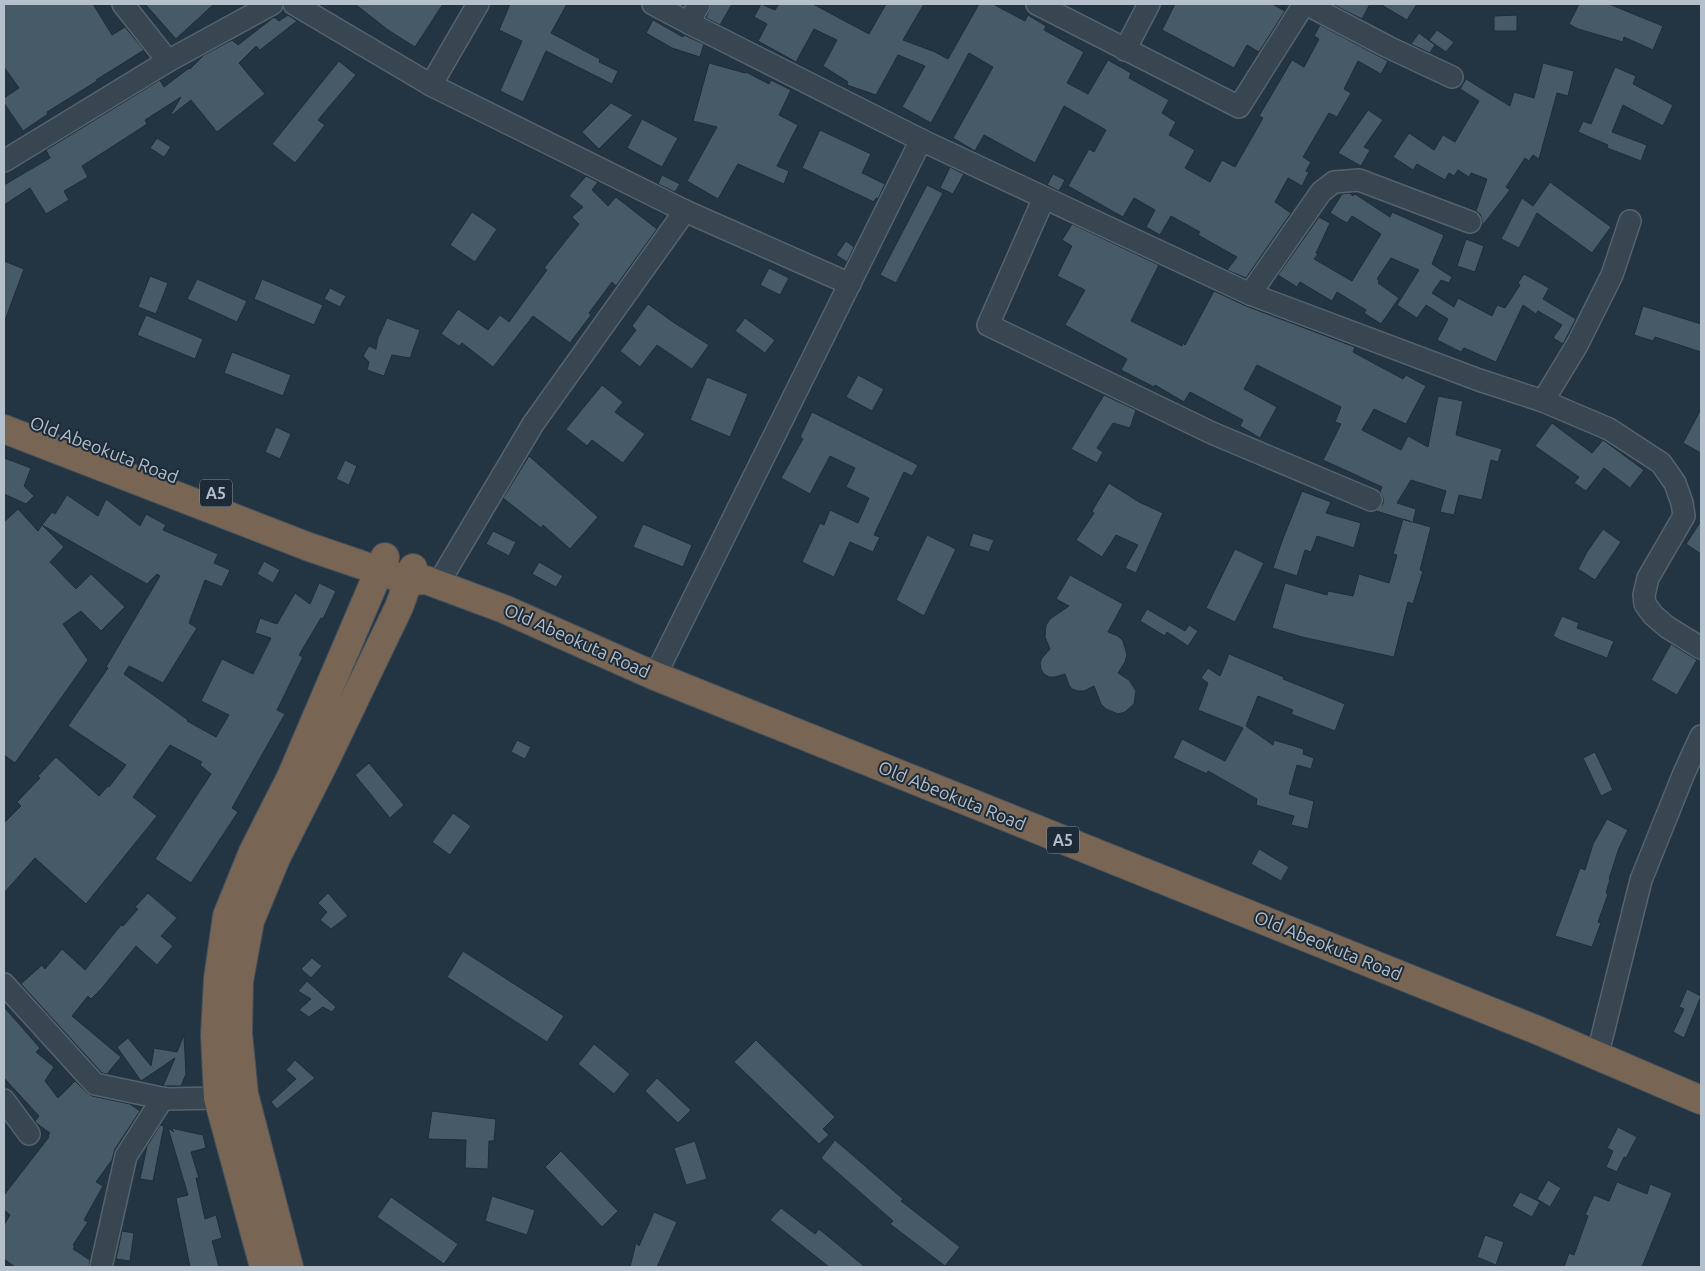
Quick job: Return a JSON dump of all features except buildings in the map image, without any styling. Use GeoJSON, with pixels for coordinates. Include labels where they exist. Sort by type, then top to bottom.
{"type":"FeatureCollection","features":[{"type":"Feature","properties":{"kind":"highway","name":"Old Abeokuta Road"},"geometry":{"type":"LineString","coordinates":[[4,411],[311,530],[374,564]]}},
{"type":"Feature","properties":{"kind":"highway","name":"Old Abeokuta Road"},"geometry":{"type":"LineString","coordinates":[[4,429],[300,544],[421,578],[504,609],[655,676],[1537,1030],[1701,1100]]}},
{"type":"Feature","properties":{"kind":"highway"},"geometry":{"type":"LineString","coordinates":[[264,1267],[218,1098],[214,1035],[218,979],[227,916],[253,852],[291,777],[365,601],[363,575],[374,564]]}},
{"type":"Feature","properties":{"kind":"highway"},"geometry":{"type":"LineString","coordinates":[[290,1267],[244,1094],[238,1032],[238,981],[250,921],[276,858],[399,607],[421,578]]}},
{"type":"Feature","properties":{"kind":"street"},"geometry":{"type":"LineString","coordinates":[[123,4],[168,61]]}},
{"type":"Feature","properties":{"kind":"street"},"geometry":{"type":"LineString","coordinates":[[4,162],[168,61],[272,4]]}},
{"type":"Feature","properties":{"kind":"street"},"geometry":{"type":"LineString","coordinates":[[294,4],[431,85],[686,211],[850,284]]}},
{"type":"Feature","properties":{"kind":"street"},"geometry":{"type":"LineString","coordinates":[[431,85],[478,4]]}},
{"type":"Feature","properties":{"kind":"street"},"geometry":{"type":"LineString","coordinates":[[653,4],[921,140],[1250,294],[1479,380],[1544,401],[1609,429],[1661,463],[1675,483],[1684,516],[1648,578],[1644,595],[1645,604],[1653,615],[1667,627],[1701,648]]}},
{"type":"Feature","properties":{"kind":"street"},"geometry":{"type":"LineString","coordinates":[[689,23],[699,4]]}},
{"type":"Feature","properties":{"kind":"street"},"geometry":{"type":"LineString","coordinates":[[1037,4],[1239,107],[1305,4],[1388,47],[1452,77]]}},
{"type":"Feature","properties":{"kind":"street"},"geometry":{"type":"LineString","coordinates":[[1125,50],[1149,4]]}},
{"type":"Feature","properties":{"kind":"street"},"geometry":{"type":"LineString","coordinates":[[655,676],[921,140]]}},
{"type":"Feature","properties":{"kind":"street"},"geometry":{"type":"LineString","coordinates":[[1250,294],[1321,192],[1334,182],[1359,180],[1470,222]]}},
{"type":"Feature","properties":{"kind":"street"},"geometry":{"type":"LineString","coordinates":[[1044,198],[988,325],[1212,434],[1371,500]]}},
{"type":"Feature","properties":{"kind":"street"},"geometry":{"type":"LineString","coordinates":[[421,578],[686,211]]}},
{"type":"Feature","properties":{"kind":"street"},"geometry":{"type":"LineString","coordinates":[[1544,401],[1577,345],[1612,275],[1630,221]]}},
{"type":"Feature","properties":{"kind":"street"},"geometry":{"type":"LineString","coordinates":[[1597,1057],[1641,880],[1701,736]]}},
{"type":"Feature","properties":{"kind":"street"},"geometry":{"type":"LineString","coordinates":[[4,984],[94,1084],[163,1098],[218,1098]]}},
{"type":"Feature","properties":{"kind":"street"},"geometry":{"type":"LineString","coordinates":[[101,1267],[126,1156],[163,1098]]}},
{"type":"Feature","properties":{"kind":"street"},"geometry":{"type":"LineString","coordinates":[[4,1100],[29,1134]]}}]}
